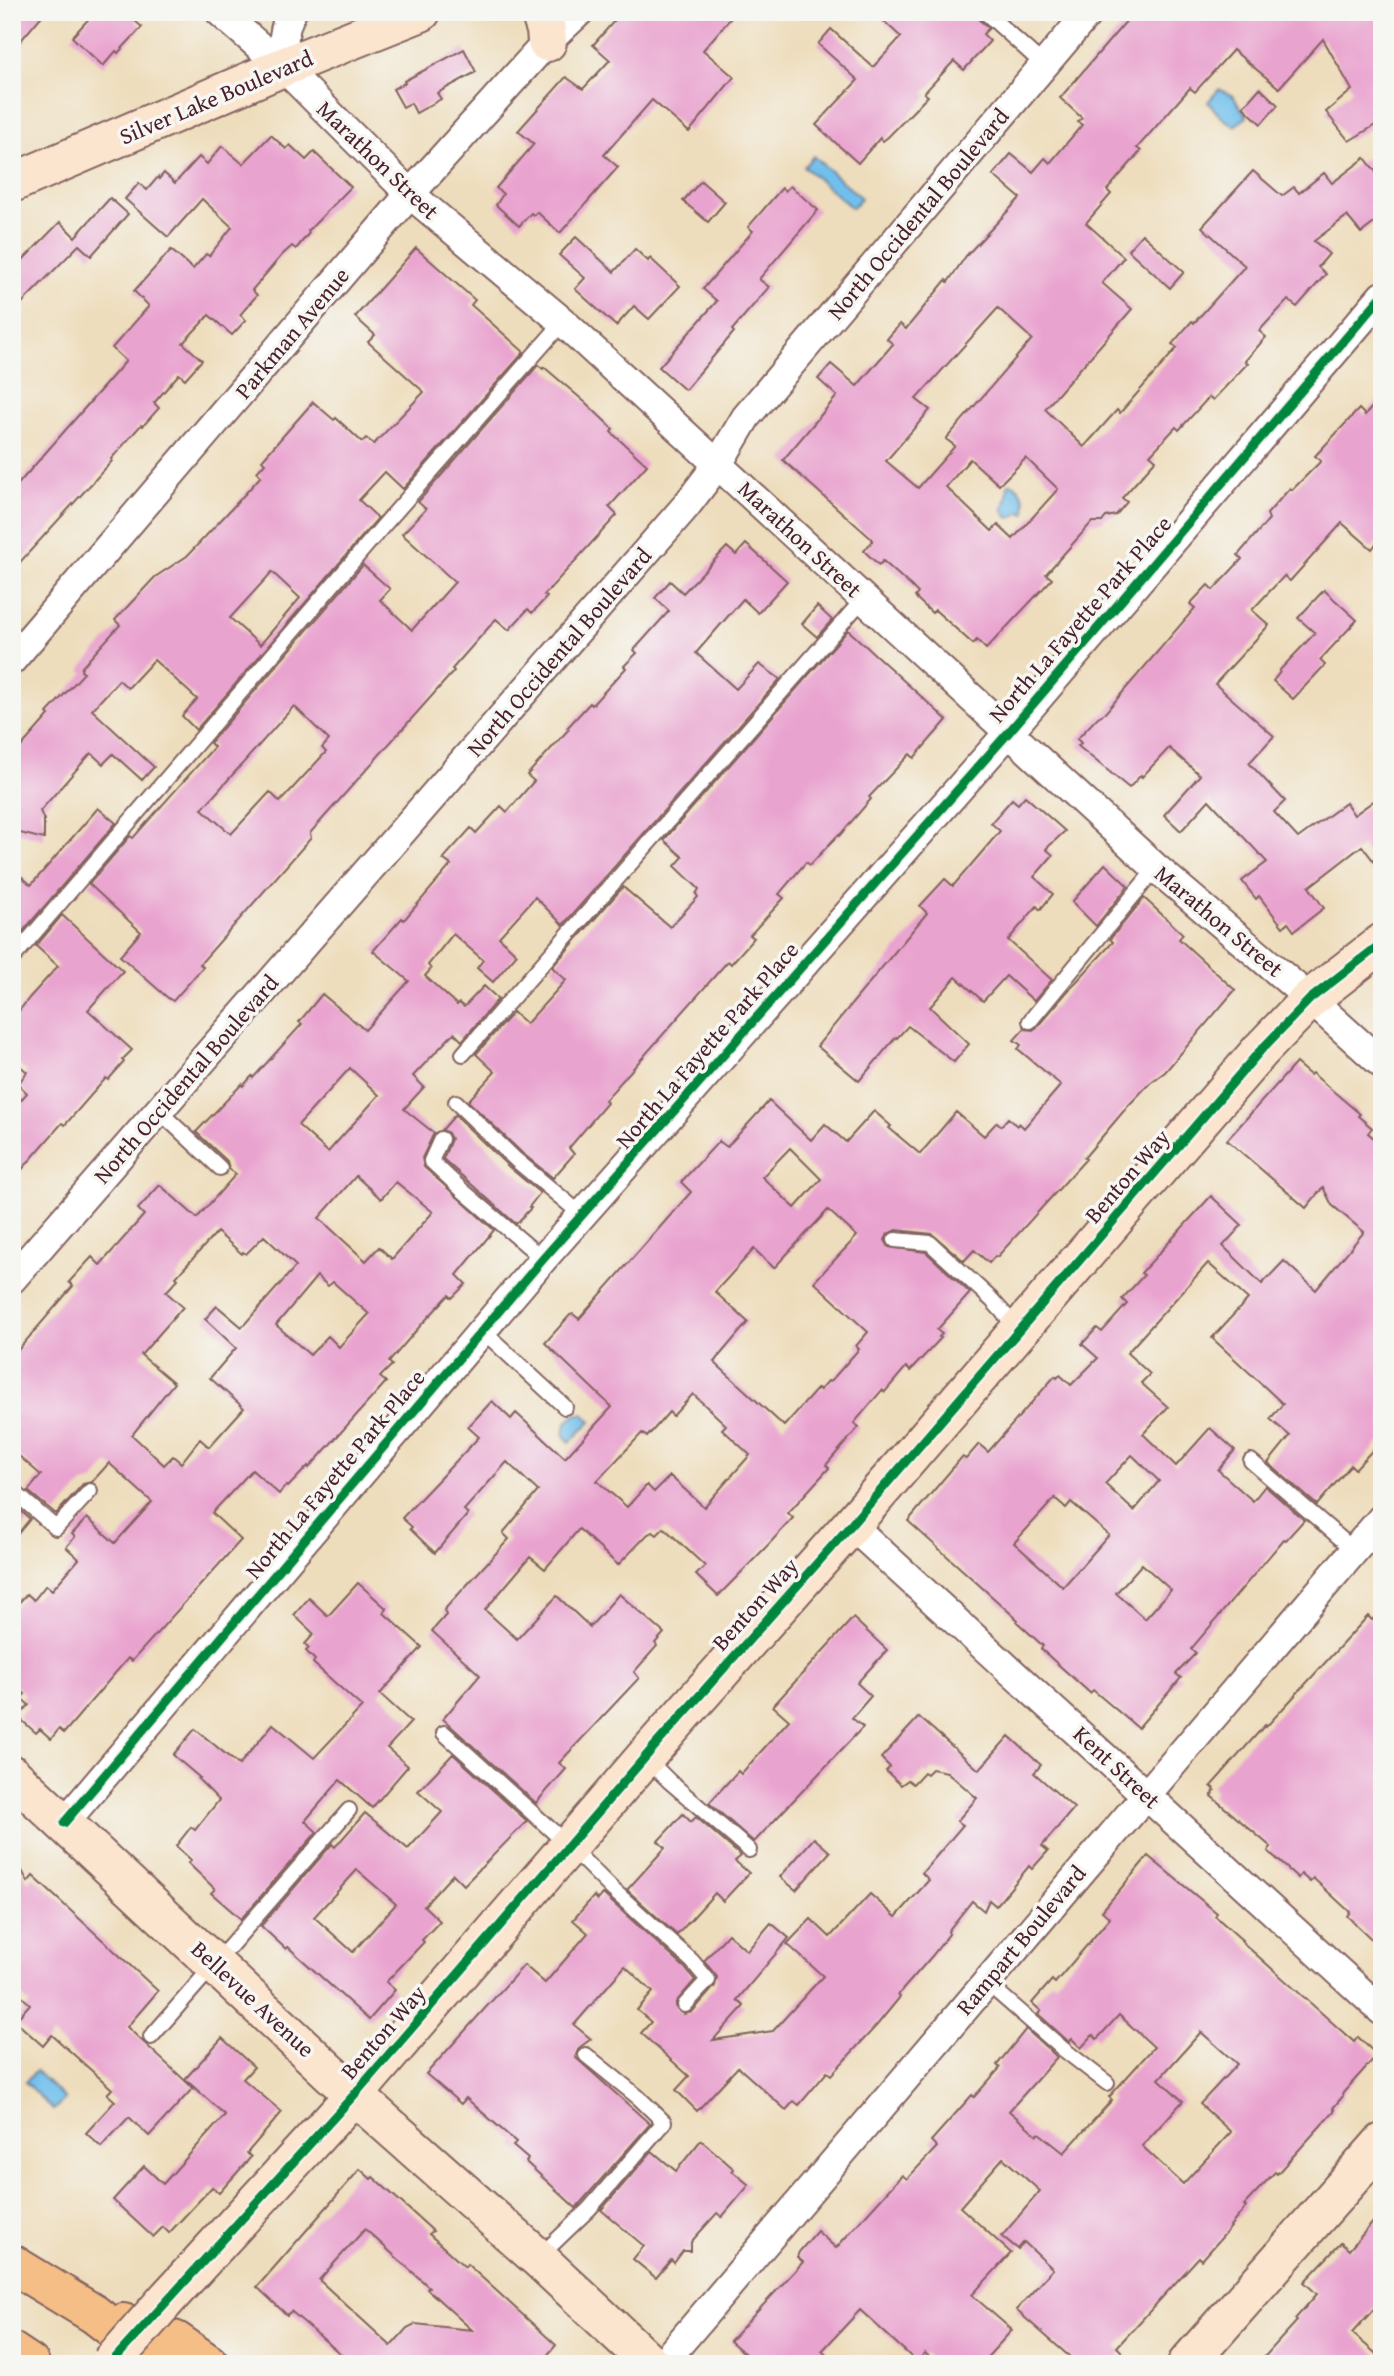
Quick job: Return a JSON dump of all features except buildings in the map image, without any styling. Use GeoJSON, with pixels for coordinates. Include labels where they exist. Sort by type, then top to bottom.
{"type":"FeatureCollection","features":[{"type":"Feature","properties":{"kind":"highway"},"geometry":{"type":"LineString","coordinates":[[12,2264],[94,2314],[159,2364]]}},
{"type":"Feature","properties":{"kind":"highway"},"geometry":{"type":"LineString","coordinates":[[94,2314],[176,2341],[209,2364]]}},
{"type":"Feature","properties":{"kind":"highway"},"geometry":{"type":"LineString","coordinates":[[12,2352],[30,2364]]}},
{"type":"Feature","properties":{"kind":"street","name":"Marathon Street"},"geometry":{"type":"LineString","coordinates":[[220,12],[283,67],[410,194],[563,321],[1156,868],[1382,1064]]}},
{"type":"Feature","properties":{"kind":"street"},"geometry":{"type":"LineString","coordinates":[[283,67],[284,38],[287,21],[292,12]]}},
{"type":"Feature","properties":{"kind":"street","name":"Silver Lake Boulevard"},"geometry":{"type":"LineString","coordinates":[[12,183],[283,67],[421,12]]}},
{"type":"Feature","properties":{"kind":"street","name":"Parkman Avenue"},"geometry":{"type":"LineString","coordinates":[[12,660],[410,194],[544,27],[579,12]]}},
{"type":"Feature","properties":{"kind":"street","name":"North Occidental Boulevard"},"geometry":{"type":"LineString","coordinates":[[12,1279],[686,506],[718,464],[746,417],[1089,12]]}},
{"type":"Feature","properties":{"kind":"street","name":"North La Fayette Park Place"},"geometry":{"type":"LineString","coordinates":[[65,1823],[543,1259],[1009,732],[1382,296]]}},
{"type":"Feature","properties":{"kind":"street","name":"Benton Way"},"geometry":{"type":"LineString","coordinates":[[110,2364],[354,2095],[653,1748],[852,1525],[1260,1051],[1310,999],[1382,943]]}},
{"type":"Feature","properties":{"kind":"street","name":"Rampart Boulevard"},"geometry":{"type":"LineString","coordinates":[[662,2364],[1382,1518]]}},
{"type":"Feature","properties":{"kind":"street","name":"Kent Street"},"geometry":{"type":"LineString","coordinates":[[852,1525],[1382,2011]]}},
{"type":"Feature","properties":{"kind":"street","name":"Bellevue Avenue"},"geometry":{"type":"LineString","coordinates":[[12,1775],[354,2095],[538,2258],[651,2364]]}},
{"type":"Feature","properties":{"kind":"street"},"geometry":{"type":"LineString","coordinates":[[1186,2364],[1382,2143]]}},
{"type":"Feature","properties":{"kind":"lane"},"geometry":{"type":"LineString","coordinates":[[985,12],[1044,65]]}},
{"type":"Feature","properties":{"kind":"lane"},"geometry":{"type":"LineString","coordinates":[[12,959],[384,525],[563,321]]}},
{"type":"Feature","properties":{"kind":"lane"},"geometry":{"type":"LineString","coordinates":[[463,1054],[864,598]]}},
{"type":"Feature","properties":{"kind":"lane"},"geometry":{"type":"LineString","coordinates":[[1030,1021],[1156,868]]}},
{"type":"Feature","properties":{"kind":"lane"},"geometry":{"type":"LineString","coordinates":[[456,1102],[516,1160],[582,1215]]}},
{"type":"Feature","properties":{"kind":"lane"},"geometry":{"type":"LineString","coordinates":[[159,1111],[220,1168]]}},
{"type":"Feature","properties":{"kind":"lane"},"geometry":{"type":"LineString","coordinates":[[441,1139],[431,1161],[543,1259]]}},
{"type":"Feature","properties":{"kind":"lane"},"geometry":{"type":"LineString","coordinates":[[895,1240],[930,1243],[992,1300],[1019,1330]]}},
{"type":"Feature","properties":{"kind":"lane"},"geometry":{"type":"LineString","coordinates":[[482,1330],[565,1407]]}},
{"type":"Feature","properties":{"kind":"lane"},"geometry":{"type":"LineString","coordinates":[[1251,1461],[1354,1550]]}},
{"type":"Feature","properties":{"kind":"lane"},"geometry":{"type":"LineString","coordinates":[[12,1490],[56,1528],[90,1491]]}},
{"type":"Feature","properties":{"kind":"lane"},"geometry":{"type":"LineString","coordinates":[[444,1733],[692,1961],[708,1980],[685,2005]]}},
{"type":"Feature","properties":{"kind":"lane"},"geometry":{"type":"LineString","coordinates":[[646,1758],[749,1850]]}},
{"type":"Feature","properties":{"kind":"lane"},"geometry":{"type":"LineString","coordinates":[[151,2037],[349,1810]]}},
{"type":"Feature","properties":{"kind":"lane"},"geometry":{"type":"LineString","coordinates":[[986,1982],[1107,2083]]}},
{"type":"Feature","properties":{"kind":"lane"},"geometry":{"type":"LineString","coordinates":[[538,2258],[589,2209],[664,2122],[586,2055]]}},
{"type":"Feature","properties":{"kind":"water"},"geometry":{"type":"Polygon","coordinates":[[[1219,89],[1233,96],[1247,117],[1234,126],[1220,116],[1208,102],[1219,89]]]}},
{"type":"Feature","properties":{"kind":"water"},"geometry":{"type":"Polygon","coordinates":[[[813,156],[861,198],[852,208],[804,167],[813,156]]]}},
{"type":"Feature","properties":{"kind":"water"},"geometry":{"type":"Polygon","coordinates":[[[1011,483],[1025,501],[1025,514],[1021,512],[1011,518],[1007,517],[1003,509],[1008,485],[1011,483]]]}},
{"type":"Feature","properties":{"kind":"water"},"geometry":{"type":"Polygon","coordinates":[[[577,1414],[583,1414],[591,1421],[570,1442],[564,1436],[566,1423],[577,1414]]]}},
{"type":"Feature","properties":{"kind":"water"},"geometry":{"type":"Polygon","coordinates":[[[36,2071],[65,2099],[53,2110],[25,2082],[36,2071]]]}},
{"type":"Feature","properties":{"kind":"cycle path"},"geometry":{"type":"LineString","coordinates":[[64,1823],[543,1259],[1009,732],[1382,296]]}},
{"type":"Feature","properties":{"kind":"cycle path"},"geometry":{"type":"LineString","coordinates":[[110,2364],[354,2095],[1260,1051],[1310,999],[1382,943]]}}]}
